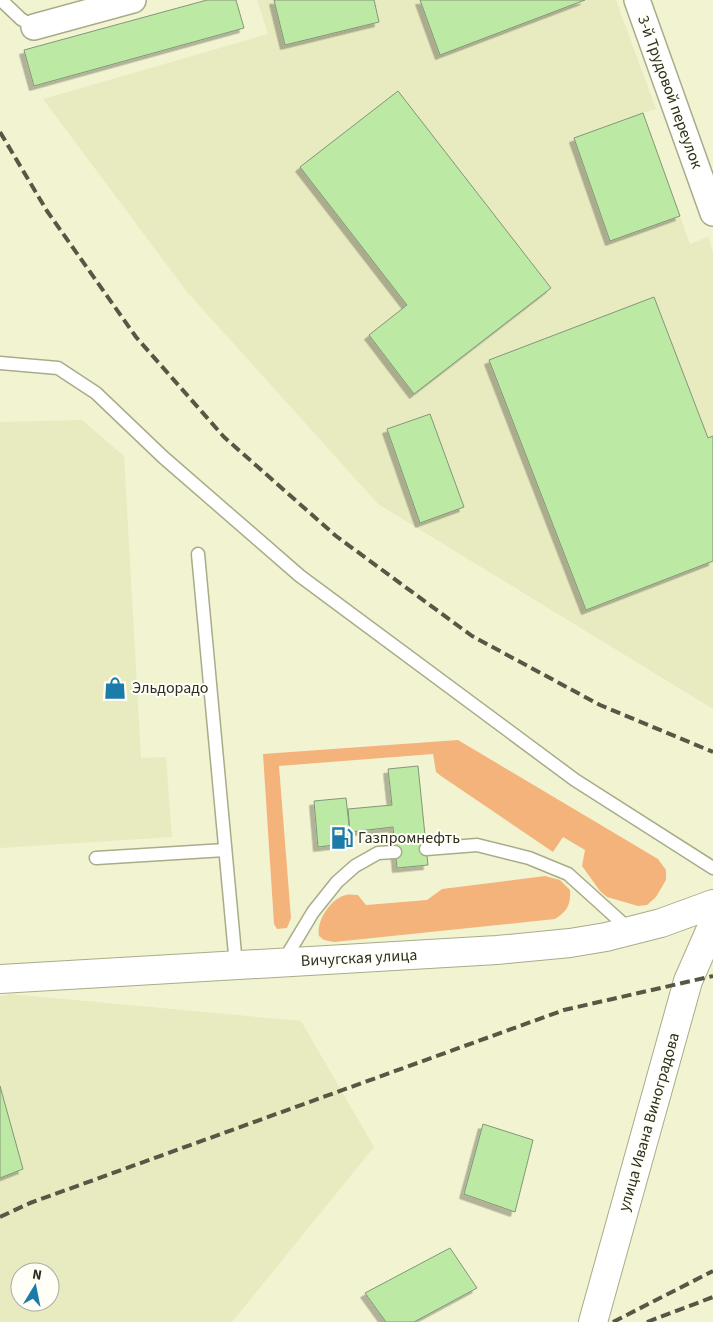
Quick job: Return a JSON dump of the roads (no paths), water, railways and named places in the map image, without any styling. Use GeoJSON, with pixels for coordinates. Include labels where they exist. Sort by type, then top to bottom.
{"type":"FeatureCollection","features":[{"type":"Feature","properties":{"kind":"main road","name":"Вичугская улица"},"geometry":{"type":"LineString","coordinates":[[0,979],[497,950],[570,943],[632,931],[713,904]]}},
{"type":"Feature","properties":{"kind":"main road","name":"улица Ивана Виноградова"},"geometry":{"type":"LineString","coordinates":[[593,1322],[688,981],[713,924]]}},
{"type":"Feature","properties":{"kind":"street"},"geometry":{"type":"LineString","coordinates":[[34,27],[132,0]]}},
{"type":"Feature","properties":{"kind":"street","name":"3-й Трудовой переулок"},"geometry":{"type":"LineString","coordinates":[[637,0],[713,212]]}},
{"type":"Feature","properties":{"kind":"lane"},"geometry":{"type":"LineString","coordinates":[[1,0],[20,19],[34,27]]}},
{"type":"Feature","properties":{"kind":"lane"},"geometry":{"type":"LineString","coordinates":[[0,363],[58,368],[96,393],[163,457],[300,576],[575,780],[713,868]]}},
{"type":"Feature","properties":{"kind":"lane"},"geometry":{"type":"LineString","coordinates":[[198,554],[236,966]]}},
{"type":"Feature","properties":{"kind":"lane"},"geometry":{"type":"LineString","coordinates":[[426,850],[476,845],[529,858],[568,874],[632,931]]}},
{"type":"Feature","properties":{"kind":"lane"},"geometry":{"type":"LineString","coordinates":[[96,858],[225,850]]}},
{"type":"Feature","properties":{"kind":"lane"},"geometry":{"type":"LineString","coordinates":[[283,963],[313,912],[337,882],[354,866],[378,853],[395,852]]}},
{"type":"Feature","properties":{"kind":"railway"},"geometry":{"type":"LineString","coordinates":[[0,132],[47,211],[136,337],[224,437],[336,536],[472,636],[600,705],[713,752]]}},
{"type":"Feature","properties":{"kind":"railway"},"geometry":{"type":"LineString","coordinates":[[0,1217],[30,1203],[564,1010],[713,976]]}},
{"type":"Feature","properties":{"kind":"railway"},"geometry":{"type":"LineString","coordinates":[[613,1322],[713,1271]]}},
{"type":"Feature","properties":{"kind":"railway"},"geometry":{"type":"LineString","coordinates":[[647,1322],[713,1297]]}},
{"type":"Feature","properties":{"kind":"place","name":"Эльдорадо"},"geometry":{"type":"Point","coordinates":[115,688]}},
{"type":"Feature","properties":{"kind":"place","name":"Газпромнефть"},"geometry":{"type":"Point","coordinates":[342,838]}}]}
